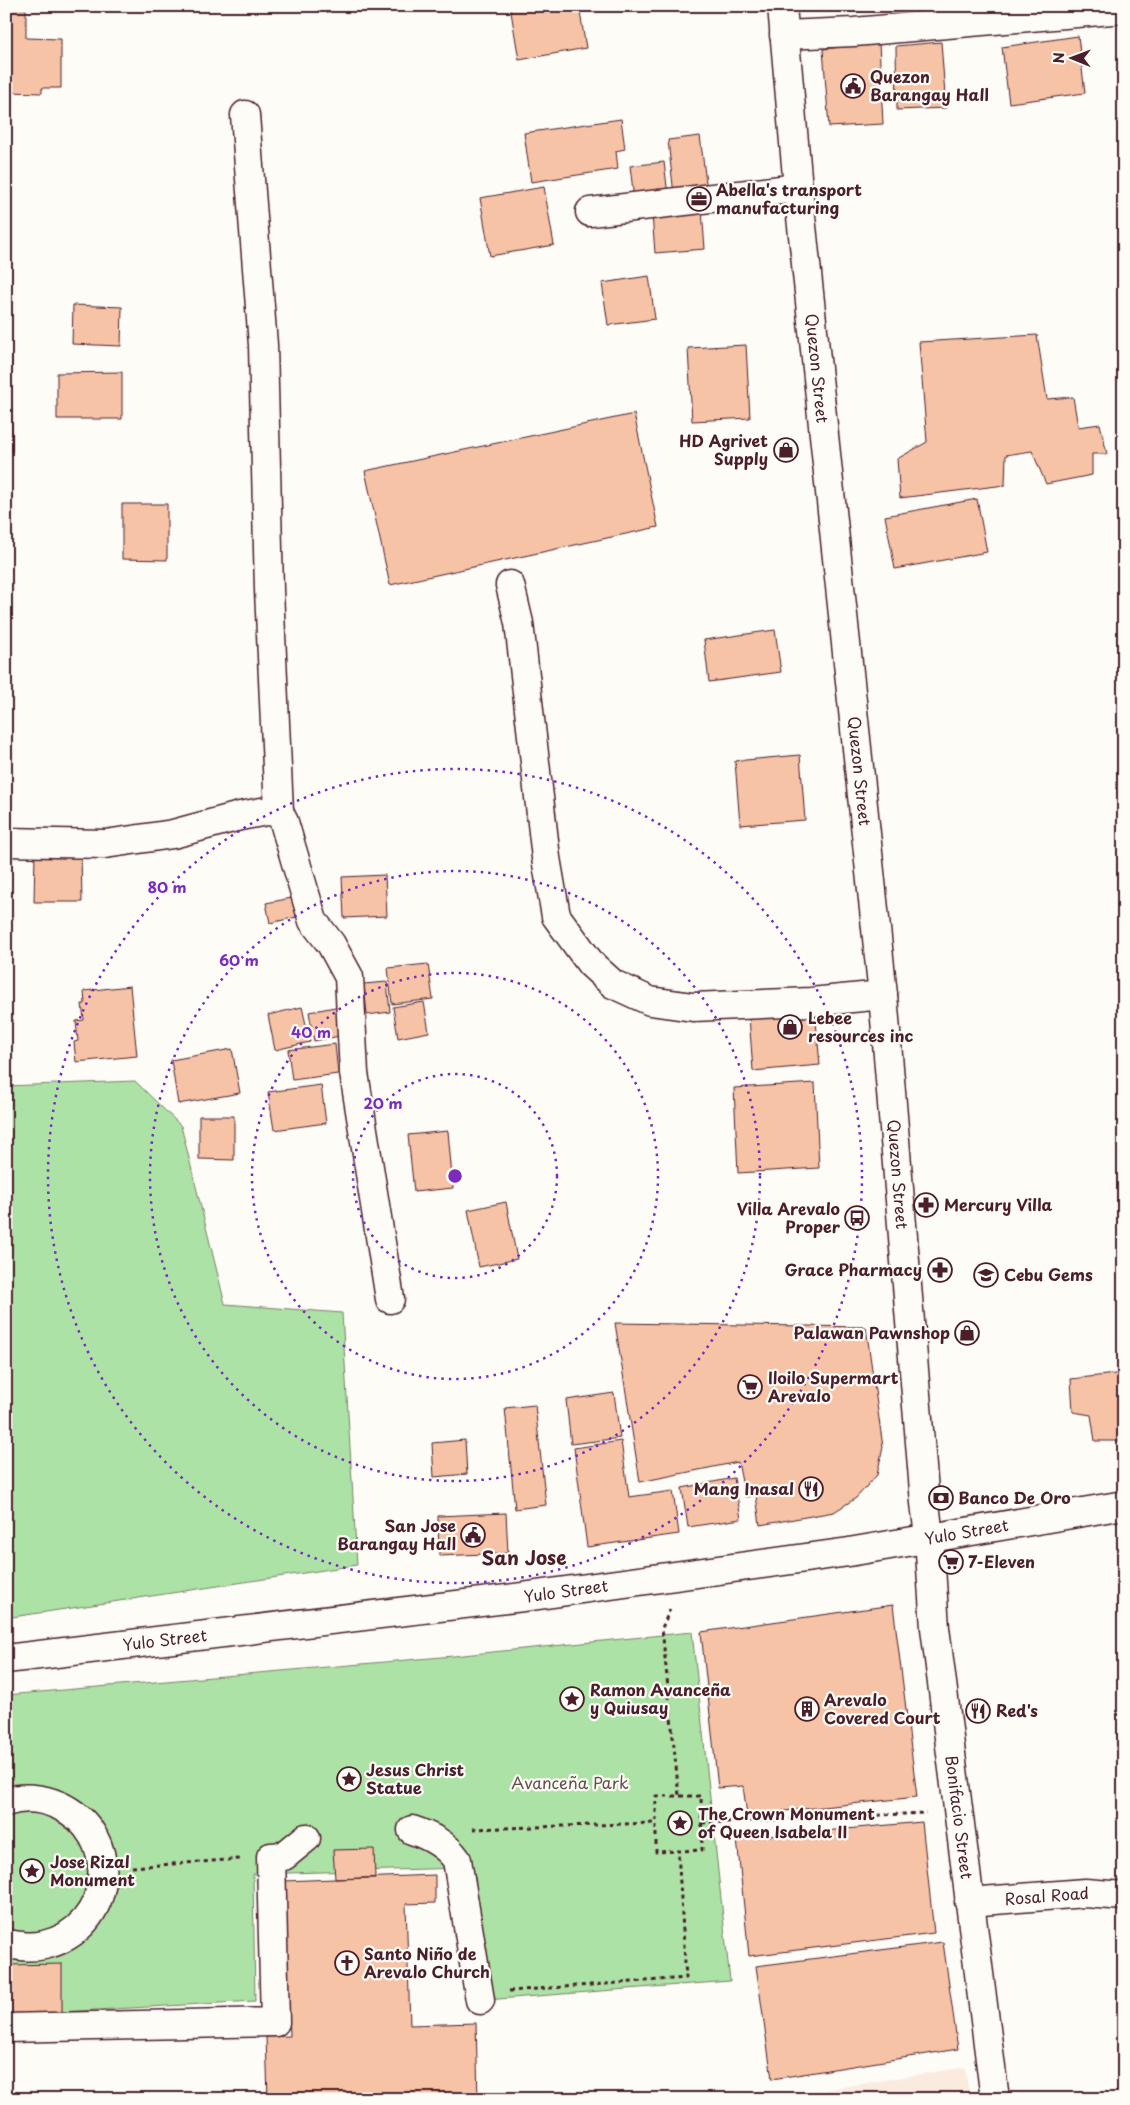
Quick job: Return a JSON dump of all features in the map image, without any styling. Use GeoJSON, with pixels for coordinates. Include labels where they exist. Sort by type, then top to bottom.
{"type":"FeatureCollection","features":[{"type":"Feature","properties":{"kind":"street","name":"Quezon Street"},"geometry":{"type":"LineString","coordinates":[[782,6],[798,188],[883,995],[925,1503],[930,1537]]}},
{"type":"Feature","properties":{"kind":"street"},"geometry":{"type":"LineString","coordinates":[[784,35],[854,32],[1041,11],[1124,9]]}},
{"type":"Feature","properties":{"kind":"street"},"geometry":{"type":"LineString","coordinates":[[245,115],[263,345],[269,590],[279,812],[284,822],[313,922],[331,944],[349,977],[354,1074],[390,1300]]}},
{"type":"Feature","properties":{"kind":"street"},"geometry":{"type":"LineString","coordinates":[[590,212],[798,188]]}},
{"type":"Feature","properties":{"kind":"street"},"geometry":{"type":"LineString","coordinates":[[510,585],[519,623],[546,858],[556,916],[591,964],[614,984],[650,1001],[694,1006],[811,1002],[883,995]]}},
{"type":"Feature","properties":{"kind":"street"},"geometry":{"type":"LineString","coordinates":[[6,842],[105,844],[173,834],[240,816],[267,811],[279,812]]}},
{"type":"Feature","properties":{"kind":"street","name":"Yulo Street"},"geometry":{"type":"LineString","coordinates":[[6,1659],[251,1628],[374,1616],[849,1552],[1124,1505]]}},
{"type":"Feature","properties":{"kind":"street","name":"Bonifacio Street"},"geometry":{"type":"LineString","coordinates":[[930,1537],[935,1628],[995,2099]]}},
{"type":"Feature","properties":{"kind":"street"},"geometry":{"type":"LineString","coordinates":[[6,1944],[25,1947],[43,1945],[61,1940],[77,1929],[90,1914],[99,1896],[104,1869],[94,1838],[83,1822],[68,1809],[50,1801],[31,1798],[9,1801]]}},
{"type":"Feature","properties":{"kind":"street"},"geometry":{"type":"LineString","coordinates":[[412,1830],[442,1844],[451,1851],[457,1860],[480,1996]]}},
{"type":"Feature","properties":{"kind":"street"},"geometry":{"type":"LineString","coordinates":[[6,2028],[275,2022],[271,1857],[284,1856],[306,1838]]}},
{"type":"Feature","properties":{"kind":"street","name":"Rosal Road"},"geometry":{"type":"LineString","coordinates":[[969,1902],[1085,1893],[1124,1896]]}},
{"type":"Feature","properties":{"kind":"path"},"geometry":{"type":"LineString","coordinates":[[679,1796],[662,1628],[685,1574]]}},
{"type":"Feature","properties":{"kind":"path"},"geometry":{"type":"LineString","coordinates":[[6,1707],[9,1801]]}},
{"type":"Feature","properties":{"kind":"path"},"geometry":{"type":"LineString","coordinates":[[656,1796],[701,1796],[702,1823],[702,1850],[656,1852],[656,1796]]}},
{"type":"Feature","properties":{"kind":"path"},"geometry":{"type":"LineString","coordinates":[[702,1823],[957,1811]]}},
{"type":"Feature","properties":{"kind":"path"},"geometry":{"type":"LineString","coordinates":[[466,1829],[655,1823]]}},
{"type":"Feature","properties":{"kind":"path"},"geometry":{"type":"LineString","coordinates":[[480,1996],[686,1978],[678,1851]]}},
{"type":"Feature","properties":{"kind":"path"},"geometry":{"type":"LineString","coordinates":[[104,1869],[271,1857]]}},
{"type":"Feature","properties":{"kind":"shaded area"},"geometry":{"type":"Polygon","coordinates":[[[965,2067],[970,2099],[786,2099],[786,2096],[965,2067]]]}},
{"type":"Feature","properties":{"kind":"green space"},"geometry":{"type":"Polygon","coordinates":[[[135,1081],[181,1126],[225,1304],[342,1313],[357,1565],[6,1618],[6,1086],[135,1081]]]}},
{"type":"Feature","properties":{"kind":"green space","name":"Avanceña Park"},"geometry":{"type":"Polygon","coordinates":[[[692,1632],[730,1981],[473,2001],[461,1868],[253,1874],[255,2001],[6,2015],[6,1695],[453,1656],[692,1632]]]}},
{"type":"Feature","properties":{"kind":"building"},"geometry":{"type":"Polygon","coordinates":[[[510,6],[579,6],[586,48],[519,60],[510,6]]]}},
{"type":"Feature","properties":{"kind":"building"},"geometry":{"type":"Polygon","coordinates":[[[6,8],[26,9],[26,38],[61,39],[61,88],[42,88],[42,93],[6,92],[6,8]]]}},
{"type":"Feature","properties":{"kind":"building"},"geometry":{"type":"Polygon","coordinates":[[[1078,36],[1085,93],[1009,103],[1002,47],[1078,36]]]}},
{"type":"Feature","properties":{"kind":"building"},"geometry":{"type":"Polygon","coordinates":[[[941,42],[946,108],[897,110],[896,46],[941,42]]]}},
{"type":"Feature","properties":{"kind":"building","name":"Quezon Barangay Hall"},"geometry":{"type":"Polygon","coordinates":[[[879,43],[883,124],[829,127],[823,49],[879,43]]]}},
{"type":"Feature","properties":{"kind":"building"},"geometry":{"type":"Polygon","coordinates":[[[6,111],[9,111],[11,163],[6,163],[6,111]]]}},
{"type":"Feature","properties":{"kind":"building"},"geometry":{"type":"Polygon","coordinates":[[[621,119],[625,149],[616,151],[618,169],[531,182],[524,133],[621,119]]]}},
{"type":"Feature","properties":{"kind":"building"},"geometry":{"type":"Polygon","coordinates":[[[700,136],[707,190],[674,195],[668,140],[700,136]]]}},
{"type":"Feature","properties":{"kind":"building"},"geometry":{"type":"Polygon","coordinates":[[[664,162],[668,195],[634,199],[630,166],[664,162]]]}},
{"type":"Feature","properties":{"kind":"building"},"geometry":{"type":"Polygon","coordinates":[[[544,187],[554,245],[490,256],[480,198],[544,187]]]}},
{"type":"Feature","properties":{"kind":"building"},"geometry":{"type":"Polygon","coordinates":[[[702,210],[705,249],[655,253],[652,214],[702,210]]]}},
{"type":"Feature","properties":{"kind":"building"},"geometry":{"type":"Polygon","coordinates":[[[649,276],[655,319],[608,325],[602,283],[649,276]]]}},
{"type":"Feature","properties":{"kind":"building"},"geometry":{"type":"Polygon","coordinates":[[[73,305],[122,307],[121,346],[72,344],[73,305]]]}},
{"type":"Feature","properties":{"kind":"building"},"geometry":{"type":"Polygon","coordinates":[[[1037,335],[1047,399],[1073,397],[1078,427],[1100,424],[1107,454],[1092,454],[1092,475],[1046,484],[1032,451],[1006,455],[1005,485],[900,498],[897,459],[927,442],[919,342],[1037,335]]]}},
{"type":"Feature","properties":{"kind":"building"},"geometry":{"type":"Polygon","coordinates":[[[746,345],[750,418],[692,421],[688,348],[746,345]]]}},
{"type":"Feature","properties":{"kind":"building"},"geometry":{"type":"Polygon","coordinates":[[[6,356],[11,356],[12,451],[6,451],[6,356]]]}},
{"type":"Feature","properties":{"kind":"building"},"geometry":{"type":"Polygon","coordinates":[[[122,372],[122,419],[57,419],[57,373],[122,372]]]}},
{"type":"Feature","properties":{"kind":"building"},"geometry":{"type":"Polygon","coordinates":[[[634,414],[658,527],[390,585],[365,471],[634,414]]]}},
{"type":"Feature","properties":{"kind":"building"},"geometry":{"type":"Polygon","coordinates":[[[977,499],[987,552],[895,569],[885,516],[977,499]]]}},
{"type":"Feature","properties":{"kind":"building"},"geometry":{"type":"Polygon","coordinates":[[[122,504],[167,504],[167,560],[122,559],[122,504]]]}},
{"type":"Feature","properties":{"kind":"building"},"geometry":{"type":"Polygon","coordinates":[[[775,630],[781,672],[709,682],[704,640],[775,630]]]}},
{"type":"Feature","properties":{"kind":"building"},"geometry":{"type":"Polygon","coordinates":[[[800,755],[805,820],[740,825],[735,761],[800,755]]]}},
{"type":"Feature","properties":{"kind":"building"},"geometry":{"type":"Polygon","coordinates":[[[35,853],[81,853],[82,902],[34,902],[35,853]]]}},
{"type":"Feature","properties":{"kind":"building"},"geometry":{"type":"Polygon","coordinates":[[[385,875],[387,916],[344,918],[342,877],[385,875]]]}},
{"type":"Feature","properties":{"kind":"building"},"geometry":{"type":"Polygon","coordinates":[[[297,897],[301,916],[270,923],[266,903],[297,897]]]}},
{"type":"Feature","properties":{"kind":"building"},"geometry":{"type":"Polygon","coordinates":[[[428,964],[433,999],[392,1004],[388,968],[428,964]]]}},
{"type":"Feature","properties":{"kind":"building"},"geometry":{"type":"Polygon","coordinates":[[[387,982],[390,1012],[367,1015],[364,984],[387,982]]]}},
{"type":"Feature","properties":{"kind":"building"},"geometry":{"type":"Polygon","coordinates":[[[130,986],[137,1056],[76,1062],[74,1042],[78,1041],[76,1021],[84,1020],[82,1004],[85,1004],[84,991],[130,986]]]}},
{"type":"Feature","properties":{"kind":"building"},"geometry":{"type":"Polygon","coordinates":[[[424,1002],[429,1032],[398,1038],[393,1007],[424,1002]]]}},
{"type":"Feature","properties":{"kind":"building"},"geometry":{"type":"Polygon","coordinates":[[[340,1006],[345,1035],[314,1041],[309,1012],[340,1006]]]}},
{"type":"Feature","properties":{"kind":"building"},"geometry":{"type":"Polygon","coordinates":[[[302,1007],[310,1042],[275,1050],[268,1015],[302,1007]]]}},
{"type":"Feature","properties":{"kind":"building"},"geometry":{"type":"Polygon","coordinates":[[[815,1010],[820,1065],[753,1071],[749,1016],[815,1010]]]}},
{"type":"Feature","properties":{"kind":"building"},"geometry":{"type":"Polygon","coordinates":[[[335,1044],[338,1074],[292,1080],[288,1050],[335,1044]]]}},
{"type":"Feature","properties":{"kind":"building"},"geometry":{"type":"Polygon","coordinates":[[[232,1049],[240,1093],[178,1104],[171,1060],[232,1049]]]}},
{"type":"Feature","properties":{"kind":"building"},"geometry":{"type":"Polygon","coordinates":[[[815,1083],[819,1168],[738,1173],[734,1088],[815,1083]]]}},
{"type":"Feature","properties":{"kind":"building"},"geometry":{"type":"Polygon","coordinates":[[[321,1085],[326,1123],[274,1130],[268,1092],[321,1085]]]}},
{"type":"Feature","properties":{"kind":"building"},"geometry":{"type":"Polygon","coordinates":[[[199,1116],[234,1116],[234,1160],[199,1159],[199,1116]]]}},
{"type":"Feature","properties":{"kind":"building"},"geometry":{"type":"Polygon","coordinates":[[[448,1131],[453,1188],[414,1192],[408,1135],[448,1131]]]}},
{"type":"Feature","properties":{"kind":"building"},"geometry":{"type":"Polygon","coordinates":[[[506,1202],[517,1259],[479,1267],[468,1210],[506,1202]]]}},
{"type":"Feature","properties":{"kind":"building","name":"Iloilo Supermart Arevalo"},"geometry":{"type":"Polygon","coordinates":[[[615,1323],[866,1327],[883,1447],[877,1475],[856,1498],[834,1512],[760,1525],[756,1495],[745,1497],[738,1462],[640,1482],[615,1323]]]}},
{"type":"Feature","properties":{"kind":"building"},"geometry":{"type":"Polygon","coordinates":[[[1124,1373],[1124,1441],[1095,1441],[1091,1415],[1073,1412],[1071,1379],[1124,1373]]]}},
{"type":"Feature","properties":{"kind":"building"},"geometry":{"type":"Polygon","coordinates":[[[614,1393],[620,1438],[571,1444],[566,1400],[614,1393]]]}},
{"type":"Feature","properties":{"kind":"building"},"geometry":{"type":"Polygon","coordinates":[[[535,1405],[546,1505],[515,1509],[505,1408],[535,1405]]]}},
{"type":"Feature","properties":{"kind":"building"},"geometry":{"type":"Polygon","coordinates":[[[465,1440],[467,1474],[434,1477],[432,1443],[465,1440]]]}},
{"type":"Feature","properties":{"kind":"building"},"geometry":{"type":"Polygon","coordinates":[[[621,1441],[629,1497],[673,1491],[679,1534],[587,1547],[574,1448],[621,1441]]]}},
{"type":"Feature","properties":{"kind":"building"},"geometry":{"type":"Polygon","coordinates":[[[734,1478],[741,1519],[688,1527],[682,1488],[734,1478]]]}},
{"type":"Feature","properties":{"kind":"building","name":"San Jose Barangay Hall"},"geometry":{"type":"Polygon","coordinates":[[[506,1513],[508,1553],[439,1556],[438,1516],[506,1513]]]}},
{"type":"Feature","properties":{"kind":"building","name":"Arevalo Covered Court"},"geometry":{"type":"Polygon","coordinates":[[[893,1605],[917,1797],[747,1815],[743,1786],[718,1788],[701,1632],[893,1605]]]}},
{"type":"Feature","properties":{"kind":"building"},"geometry":{"type":"Polygon","coordinates":[[[922,1822],[934,1933],[749,1956],[737,1839],[922,1822]]]}},
{"type":"Feature","properties":{"kind":"building"},"geometry":{"type":"Polygon","coordinates":[[[374,1849],[375,1878],[335,1879],[333,1850],[374,1849]]]}},
{"type":"Feature","properties":{"kind":"building","name":"Santo Niño de Arevalo Church"},"geometry":{"type":"Polygon","coordinates":[[[435,1875],[435,1903],[406,1904],[410,2025],[476,2023],[478,2099],[268,2099],[266,2037],[290,2036],[284,1881],[435,1875]]]}},
{"type":"Feature","properties":{"kind":"building"},"geometry":{"type":"Polygon","coordinates":[[[943,1942],[958,2049],[772,2079],[756,1966],[943,1942]]]}},
{"type":"Feature","properties":{"kind":"building"},"geometry":{"type":"Polygon","coordinates":[[[62,1964],[62,2020],[6,2022],[6,1965],[62,1964]]]}},
{"type":"Feature","properties":{"kind":"place","name":"Quezon Barangay Hall"},"geometry":{"type":"Point","coordinates":[853,86]}},
{"type":"Feature","properties":{"kind":"place","name":"Abella's transport manufacturing"},"geometry":{"type":"Point","coordinates":[699,199]}},
{"type":"Feature","properties":{"kind":"place","name":"HD Agrivet Supply"},"geometry":{"type":"Point","coordinates":[786,450]}},
{"type":"Feature","properties":{"kind":"place","name":"Lebee resources inc"},"geometry":{"type":"Point","coordinates":[790,1027]}},
{"type":"Feature","properties":{"kind":"place","name":"Mercury Villa"},"geometry":{"type":"Point","coordinates":[926,1205]}},
{"type":"Feature","properties":{"kind":"place","name":"Villa Arevalo Proper"},"geometry":{"type":"Point","coordinates":[857,1218]}},
{"type":"Feature","properties":{"kind":"place","name":"Grace Pharmacy"},"geometry":{"type":"Point","coordinates":[940,1270]}},
{"type":"Feature","properties":{"kind":"place","name":"Cebu Gems"},"geometry":{"type":"Point","coordinates":[986,1275]}},
{"type":"Feature","properties":{"kind":"place","name":"Palawan Pawnshop"},"geometry":{"type":"Point","coordinates":[967,1333]}},
{"type":"Feature","properties":{"kind":"place","name":"Iloilo Supermart Arevalo"},"geometry":{"type":"Point","coordinates":[750,1387]}},
{"type":"Feature","properties":{"kind":"place","name":"Mang Inasal"},"geometry":{"type":"Point","coordinates":[811,1489]}},
{"type":"Feature","properties":{"kind":"place","name":"Banco De Oro"},"geometry":{"type":"Point","coordinates":[941,1498]}},
{"type":"Feature","properties":{"kind":"place","name":"San Jose Barangay Hall"},"geometry":{"type":"Point","coordinates":[473,1535]}},
{"type":"Feature","properties":{"kind":"place","name":"7-Eleven"},"geometry":{"type":"Point","coordinates":[951,1562]}},
{"type":"Feature","properties":{"kind":"place","name":"Ramon Avanceña y Quiusay"},"geometry":{"type":"Point","coordinates":[572,1699]}},
{"type":"Feature","properties":{"kind":"place","name":"Arevalo Covered Court"},"geometry":{"type":"Point","coordinates":[807,1709]}},
{"type":"Feature","properties":{"kind":"place","name":"Red's"},"geometry":{"type":"Point","coordinates":[978,1711]}},
{"type":"Feature","properties":{"kind":"place","name":"Jesus Christ Statue"},"geometry":{"type":"Point","coordinates":[349,1779]}},
{"type":"Feature","properties":{"kind":"place","name":"The Crown Monument of Queen Isabela II"},"geometry":{"type":"Point","coordinates":[680,1823]}},
{"type":"Feature","properties":{"kind":"place","name":"Jose Rizal Monument"},"geometry":{"type":"Point","coordinates":[32,1871]}},
{"type":"Feature","properties":{"kind":"place","name":"Santo Niño de Arevalo Church"},"geometry":{"type":"Point","coordinates":[347,1963]}},
{"type":"Feature","properties":{"kind":"district","name":"San Jose"},"geometry":{"type":"Point","coordinates":[524,1558]}}]}
